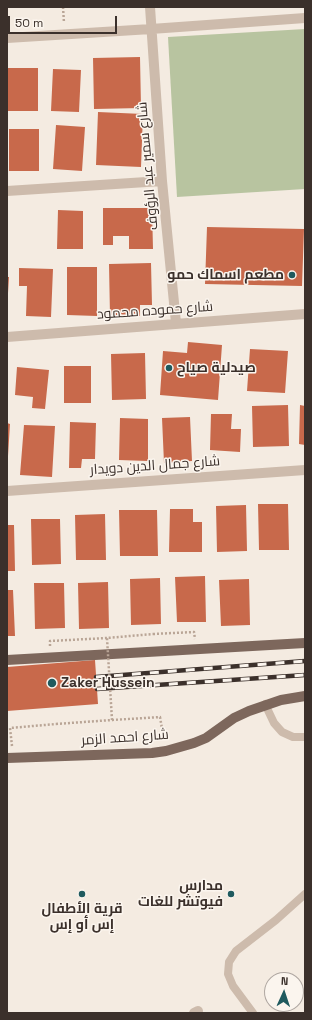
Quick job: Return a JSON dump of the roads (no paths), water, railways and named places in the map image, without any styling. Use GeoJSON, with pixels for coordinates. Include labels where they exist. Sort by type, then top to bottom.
{"type":"FeatureCollection","features":[{"type":"Feature","properties":{"kind":"main road"},"geometry":{"type":"LineString","coordinates":[[7,660],[305,643]]}},
{"type":"Feature","properties":{"kind":"main road","name":"شارع احمد الزمر"},"geometry":{"type":"LineString","coordinates":[[10,758],[152,753],[166,751],[200,741],[234,718],[265,704],[305,696]]}},
{"type":"Feature","properties":{"kind":"street","name":"شارع سمير عبد الرؤوف"},"geometry":{"type":"LineString","coordinates":[[150,7],[162,181],[176,323]]}},
{"type":"Feature","properties":{"kind":"street"},"geometry":{"type":"LineString","coordinates":[[7,38],[305,18]]}},
{"type":"Feature","properties":{"kind":"street"},"geometry":{"type":"LineString","coordinates":[[7,191],[162,181]]}},
{"type":"Feature","properties":{"kind":"street","name":"شارع حموده محمود"},"geometry":{"type":"LineString","coordinates":[[7,337],[305,314]]}},
{"type":"Feature","properties":{"kind":"street","name":"شارع جمال الدين دويدار"},"geometry":{"type":"LineString","coordinates":[[7,491],[305,470]]}},
{"type":"Feature","properties":{"kind":"lane"},"geometry":{"type":"LineString","coordinates":[[265,704],[274,722],[282,732],[293,737],[305,737]]}},
{"type":"Feature","properties":{"kind":"lane"},"geometry":{"type":"LineString","coordinates":[[253,1013],[233,986],[228,974],[229,962],[236,951],[276,920],[305,894]]}},
{"type":"Feature","properties":{"kind":"railway"},"geometry":{"type":"LineString","coordinates":[[96,677],[305,661]]}},
{"type":"Feature","properties":{"kind":"railway"},"geometry":{"type":"LineString","coordinates":[[97,689],[305,675]]}},
{"type":"Feature","properties":{"kind":"place","name":"مطعم اسماك حمو"},"geometry":{"type":"Point","coordinates":[292,275]}},
{"type":"Feature","properties":{"kind":"place","name":"صيدلية صياح"},"geometry":{"type":"Point","coordinates":[169,368]}},
{"type":"Feature","properties":{"kind":"place","name":"Zaker Hussein"},"geometry":{"type":"Point","coordinates":[52,683]}},
{"type":"Feature","properties":{"kind":"place","name":"قرية الأطفال إس أو إس"},"geometry":{"type":"Point","coordinates":[82,894]}},
{"type":"Feature","properties":{"kind":"place","name":"مدارس فيوتشر للغات"},"geometry":{"type":"Point","coordinates":[231,894]}}]}
